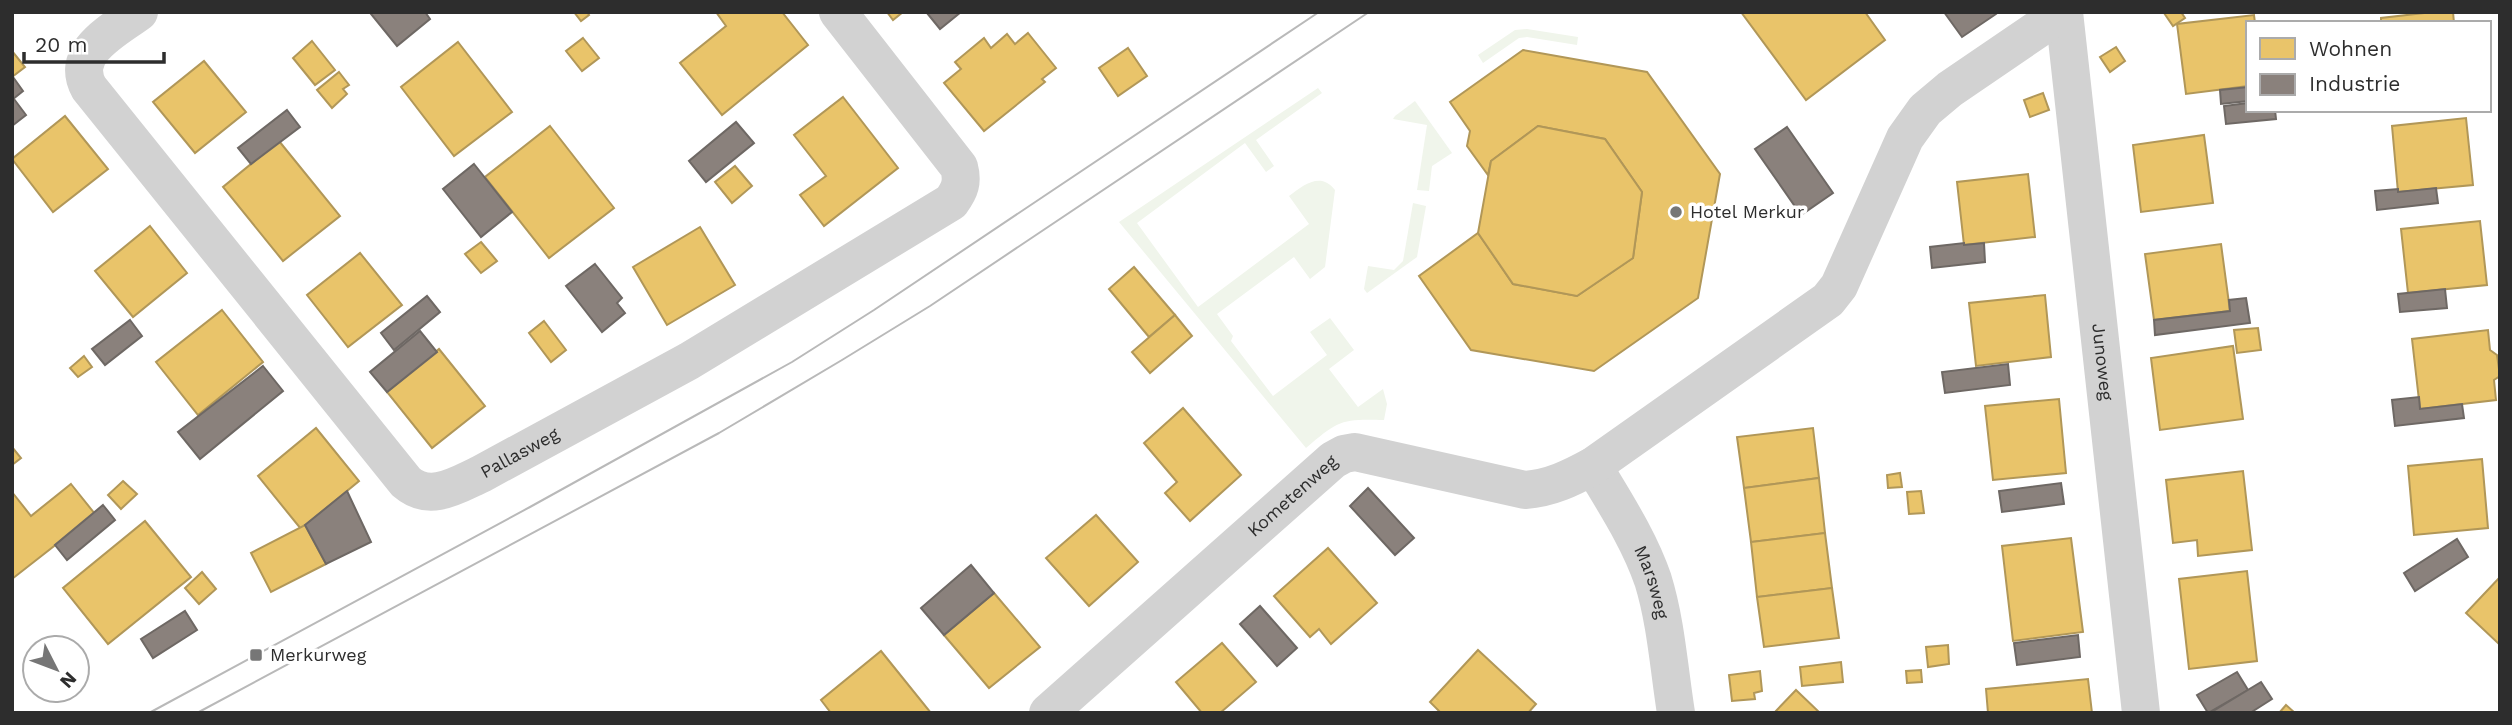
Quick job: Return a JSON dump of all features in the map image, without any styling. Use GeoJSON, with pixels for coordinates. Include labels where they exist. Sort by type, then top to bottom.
{"type":"FeatureCollection","features":[{"type":"Feature","properties":{"kind":"street","name":"Pallasweg"},"geometry":{"type":"LineString","coordinates":[[139,12],[102,38],[87,55],[84,68],[89,88],[406,482],[418,490],[432,493],[481,474],[678,367],[951,202],[960,188],[959,167],[838,12]]}},
{"type":"Feature","properties":{"kind":"street","name":"Junoweg"},"geometry":{"type":"LineString","coordinates":[[1593,466],[1828,300],[1841,281],[1905,138],[1918,117],[1950,89],[2063,12],[2141,713]]}},
{"type":"Feature","properties":{"kind":"street","name":"Kometenweg"},"geometry":{"type":"LineString","coordinates":[[1048,713],[1333,460],[1344,454],[1356,452],[1525,490],[1545,488],[1566,481],[1593,466]]}},
{"type":"Feature","properties":{"kind":"street","name":"Marsweg"},"geometry":{"type":"LineString","coordinates":[[1593,466],[1632,531],[1653,581],[1676,713]]}},
{"type":"Feature","properties":{"kind":"shaded area"},"geometry":{"type":"Polygon","coordinates":[[[1527,29],[1578,37],[1577,45],[1519,38],[1483,63],[1478,55],[1515,30],[1527,29]]]}},
{"type":"Feature","properties":{"kind":"shaded area"},"geometry":{"type":"Polygon","coordinates":[[[1318,88],[1322,93],[1256,140],[1274,166],[1266,172],[1245,143],[1137,223],[1198,307],[1309,224],[1289,196],[1306,184],[1318,181],[1330,184],[1335,190],[1325,267],[1310,279],[1294,257],[1217,314],[1233,336],[1231,341],[1273,396],[1327,355],[1310,332],[1330,318],[1354,350],[1329,369],[1358,407],[1383,389],[1387,404],[1384,420],[1341,423],[1306,448],[1119,222],[1318,88]]]}},
{"type":"Feature","properties":{"kind":"shaded area"},"geometry":{"type":"Polygon","coordinates":[[[1415,101],[1452,153],[1432,166],[1429,191],[1417,190],[1427,125],[1393,119],[1415,101]]]}},
{"type":"Feature","properties":{"kind":"shaded area"},"geometry":{"type":"Polygon","coordinates":[[[1413,203],[1426,206],[1417,257],[1367,293],[1364,289],[1368,266],[1394,270],[1403,261],[1413,203]]]}},
{"type":"Feature","properties":{"kind":"building: Wohnen"},"geometry":{"type":"Polygon","coordinates":[[[574,12],[587,12],[589,15],[581,21],[574,12]]]}},
{"type":"Feature","properties":{"kind":"building: Wohnen"},"geometry":{"type":"Polygon","coordinates":[[[716,12],[782,12],[808,45],[722,115],[680,63],[726,26],[716,12]]]}},
{"type":"Feature","properties":{"kind":"building: Wohnen"},"geometry":{"type":"Polygon","coordinates":[[[887,12],[903,12],[893,20],[887,12]]]}},
{"type":"Feature","properties":{"kind":"building: Wohnen"},"geometry":{"type":"Polygon","coordinates":[[[1741,12],[1865,12],[1885,40],[1806,100],[1741,12]]]}},
{"type":"Feature","properties":{"kind":"building: Wohnen"},"geometry":{"type":"Polygon","coordinates":[[[2181,12],[2185,18],[2173,26],[2164,13],[2181,12]]]}},
{"type":"Feature","properties":{"kind":"building: Wohnen"},"geometry":{"type":"Polygon","coordinates":[[[2453,12],[2454,21],[2381,21],[2381,18],[2453,12]]]}},
{"type":"Feature","properties":{"kind":"building: Wohnen"},"geometry":{"type":"Polygon","coordinates":[[[2254,15],[2255,21],[2246,21],[2246,86],[2186,94],[2177,24],[2254,15]]]}},
{"type":"Feature","properties":{"kind":"building: Wohnen"},"geometry":{"type":"Polygon","coordinates":[[[1028,33],[1056,68],[1042,79],[1045,82],[984,131],[944,83],[961,69],[955,62],[984,38],[991,48],[1007,34],[1015,44],[1028,33]]]}},
{"type":"Feature","properties":{"kind":"building: Wohnen"},"geometry":{"type":"Polygon","coordinates":[[[583,38],[599,58],[582,71],[566,51],[583,38]]]}},
{"type":"Feature","properties":{"kind":"building: Wohnen"},"geometry":{"type":"Polygon","coordinates":[[[312,41],[335,70],[315,85],[293,58],[312,41]]]}},
{"type":"Feature","properties":{"kind":"building: Wohnen"},"geometry":{"type":"Polygon","coordinates":[[[458,42],[512,112],[454,156],[401,87],[458,42]]]}},
{"type":"Feature","properties":{"kind":"building: Wohnen"},"geometry":{"type":"Polygon","coordinates":[[[2116,47],[2125,61],[2110,72],[2100,57],[2116,47]]]}},
{"type":"Feature","properties":{"kind":"building: Wohnen"},"geometry":{"type":"Polygon","coordinates":[[[1128,48],[1147,76],[1118,96],[1099,68],[1128,48]]]}},
{"type":"Feature","properties":{"kind":"building: Wohnen","name":"Hotel Merkur"},"geometry":{"type":"Polygon","coordinates":[[[1523,50],[1647,72],[1720,174],[1698,298],[1594,371],[1471,350],[1419,276],[1478,233],[1513,284],[1577,296],[1633,258],[1642,192],[1605,139],[1538,126],[1491,161],[1488,175],[1467,146],[1470,131],[1450,102],[1523,50]]]}},
{"type":"Feature","properties":{"kind":"building: Wohnen"},"geometry":{"type":"Polygon","coordinates":[[[12,51],[25,67],[12,77],[12,51]]]}},
{"type":"Feature","properties":{"kind":"building: Wohnen"},"geometry":{"type":"Polygon","coordinates":[[[204,61],[246,112],[195,153],[153,102],[204,61]]]}},
{"type":"Feature","properties":{"kind":"building: Wohnen"},"geometry":{"type":"Polygon","coordinates":[[[339,72],[349,85],[343,89],[347,94],[332,108],[317,90],[339,72]]]}},
{"type":"Feature","properties":{"kind":"building: Wohnen"},"geometry":{"type":"Polygon","coordinates":[[[2043,93],[2049,110],[2030,117],[2024,100],[2043,93]]]}},
{"type":"Feature","properties":{"kind":"building: Wohnen"},"geometry":{"type":"Polygon","coordinates":[[[843,97],[898,168],[824,226],[800,195],[826,176],[794,135],[843,97]]]}},
{"type":"Feature","properties":{"kind":"building: Wohnen"},"geometry":{"type":"Polygon","coordinates":[[[65,116],[108,169],[53,212],[12,159],[65,116]]]}},
{"type":"Feature","properties":{"kind":"building: Wohnen"},"geometry":{"type":"Polygon","coordinates":[[[2466,118],[2473,185],[2398,192],[2392,126],[2466,118]]]}},
{"type":"Feature","properties":{"kind":"building: Wohnen"},"geometry":{"type":"Polygon","coordinates":[[[550,126],[614,208],[549,258],[485,177],[550,126]]]}},
{"type":"Feature","properties":{"kind":"building: Wohnen"},"geometry":{"type":"Polygon","coordinates":[[[1538,126],[1605,139],[1642,192],[1633,258],[1577,296],[1513,284],[1478,233],[1491,161],[1538,126]]]}},
{"type":"Feature","properties":{"kind":"building: Wohnen"},"geometry":{"type":"Polygon","coordinates":[[[2204,135],[2213,203],[2141,212],[2133,145],[2204,135]]]}},
{"type":"Feature","properties":{"kind":"building: Wohnen"},"geometry":{"type":"Polygon","coordinates":[[[279,141],[340,216],[283,261],[223,187],[279,141]]]}},
{"type":"Feature","properties":{"kind":"building: Wohnen"},"geometry":{"type":"Polygon","coordinates":[[[735,166],[752,186],[732,203],[715,182],[735,166]]]}},
{"type":"Feature","properties":{"kind":"building: Wohnen"},"geometry":{"type":"Polygon","coordinates":[[[2028,174],[2035,237],[1964,245],[1957,182],[2028,174]]]}},
{"type":"Feature","properties":{"kind":"building: Wohnen"},"geometry":{"type":"Polygon","coordinates":[[[2480,221],[2487,285],[2408,293],[2401,229],[2480,221]]]}},
{"type":"Feature","properties":{"kind":"building: Wohnen"},"geometry":{"type":"Polygon","coordinates":[[[150,226],[187,273],[133,317],[95,271],[150,226]]]}},
{"type":"Feature","properties":{"kind":"building: Wohnen"},"geometry":{"type":"Polygon","coordinates":[[[700,227],[735,285],[667,325],[633,267],[700,227]]]}},
{"type":"Feature","properties":{"kind":"building: Wohnen"},"geometry":{"type":"Polygon","coordinates":[[[481,242],[497,261],[481,273],[465,254],[481,242]]]}},
{"type":"Feature","properties":{"kind":"building: Wohnen"},"geometry":{"type":"Polygon","coordinates":[[[2221,244],[2230,311],[2154,320],[2145,254],[2221,244]]]}},
{"type":"Feature","properties":{"kind":"building: Wohnen"},"geometry":{"type":"Polygon","coordinates":[[[360,253],[402,305],[348,347],[307,295],[360,253]]]}},
{"type":"Feature","properties":{"kind":"building: Wohnen"},"geometry":{"type":"Polygon","coordinates":[[[1134,267],[1175,315],[1149,337],[1109,289],[1134,267]]]}},
{"type":"Feature","properties":{"kind":"building: Wohnen"},"geometry":{"type":"Polygon","coordinates":[[[2045,295],[2051,357],[1976,366],[1969,303],[2045,295]]]}},
{"type":"Feature","properties":{"kind":"building: Wohnen"},"geometry":{"type":"Polygon","coordinates":[[[222,310],[263,362],[198,415],[156,362],[222,310]]]}},
{"type":"Feature","properties":{"kind":"building: Wohnen"},"geometry":{"type":"Polygon","coordinates":[[[1175,315],[1192,336],[1150,373],[1132,352],[1175,315]]]}},
{"type":"Feature","properties":{"kind":"building: Wohnen"},"geometry":{"type":"Polygon","coordinates":[[[544,321],[566,350],[551,362],[529,333],[544,321]]]}},
{"type":"Feature","properties":{"kind":"building: Wohnen"},"geometry":{"type":"Polygon","coordinates":[[[2258,328],[2261,350],[2237,353],[2234,330],[2258,328]]]}},
{"type":"Feature","properties":{"kind":"building: Wohnen"},"geometry":{"type":"Polygon","coordinates":[[[2488,330],[2490,350],[2497,355],[2500,376],[2494,380],[2496,400],[2420,409],[2412,339],[2488,330]]]}},
{"type":"Feature","properties":{"kind":"building: Wohnen"},"geometry":{"type":"Polygon","coordinates":[[[2233,346],[2243,419],[2160,430],[2151,358],[2233,346]]]}},
{"type":"Feature","properties":{"kind":"building: Wohnen"},"geometry":{"type":"Polygon","coordinates":[[[439,349],[485,406],[432,448],[387,392],[439,349]]]}},
{"type":"Feature","properties":{"kind":"building: Wohnen"},"geometry":{"type":"Polygon","coordinates":[[[84,356],[92,367],[78,377],[70,368],[84,356]]]}},
{"type":"Feature","properties":{"kind":"building: Wohnen"},"geometry":{"type":"Polygon","coordinates":[[[2059,399],[2066,473],[1993,480],[1985,406],[2059,399]]]}},
{"type":"Feature","properties":{"kind":"building: Wohnen"},"geometry":{"type":"Polygon","coordinates":[[[1183,408],[1241,475],[1190,521],[1165,493],[1177,482],[1144,443],[1183,408]]]}},
{"type":"Feature","properties":{"kind":"building: Wohnen"},"geometry":{"type":"Polygon","coordinates":[[[316,428],[359,481],[301,529],[258,476],[316,428]]]}},
{"type":"Feature","properties":{"kind":"building: Wohnen"},"geometry":{"type":"Polygon","coordinates":[[[1813,428],[1819,478],[1744,488],[1737,437],[1813,428]]]}},
{"type":"Feature","properties":{"kind":"building: Wohnen"},"geometry":{"type":"Polygon","coordinates":[[[12,447],[21,458],[12,465],[12,447]]]}},
{"type":"Feature","properties":{"kind":"building: Wohnen"},"geometry":{"type":"Polygon","coordinates":[[[2482,459],[2488,528],[2414,535],[2408,466],[2482,459]]]}},
{"type":"Feature","properties":{"kind":"building: Wohnen"},"geometry":{"type":"Polygon","coordinates":[[[2243,471],[2252,550],[2198,556],[2197,540],[2173,543],[2166,480],[2243,471]]]}},
{"type":"Feature","properties":{"kind":"building: Wohnen"},"geometry":{"type":"Polygon","coordinates":[[[1900,473],[1902,487],[1888,488],[1887,475],[1900,473]]]}},
{"type":"Feature","properties":{"kind":"building: Wohnen"},"geometry":{"type":"Polygon","coordinates":[[[1819,478],[1825,533],[1751,542],[1744,488],[1819,478]]]}},
{"type":"Feature","properties":{"kind":"building: Wohnen"},"geometry":{"type":"Polygon","coordinates":[[[123,481],[137,494],[121,509],[108,495],[123,481]]]}},
{"type":"Feature","properties":{"kind":"building: Wohnen"},"geometry":{"type":"Polygon","coordinates":[[[71,484],[95,514],[12,579],[12,492],[31,516],[71,484]]]}},
{"type":"Feature","properties":{"kind":"building: Wohnen"},"geometry":{"type":"Polygon","coordinates":[[[1921,491],[1924,513],[1909,514],[1907,492],[1921,491]]]}},
{"type":"Feature","properties":{"kind":"building: Wohnen"},"geometry":{"type":"Polygon","coordinates":[[[1096,515],[1138,562],[1089,606],[1046,558],[1096,515]]]}},
{"type":"Feature","properties":{"kind":"building: Wohnen"},"geometry":{"type":"Polygon","coordinates":[[[145,521],[191,577],[108,644],[63,588],[145,521]]]}},
{"type":"Feature","properties":{"kind":"building: Wohnen"},"geometry":{"type":"Polygon","coordinates":[[[305,525],[326,564],[271,592],[251,553],[305,525]]]}},
{"type":"Feature","properties":{"kind":"building: Wohnen"},"geometry":{"type":"Polygon","coordinates":[[[1825,533],[1832,588],[1757,597],[1751,542],[1825,533]]]}},
{"type":"Feature","properties":{"kind":"building: Wohnen"},"geometry":{"type":"Polygon","coordinates":[[[2071,538],[2083,632],[2013,641],[2002,546],[2071,538]]]}},
{"type":"Feature","properties":{"kind":"building: Wohnen"},"geometry":{"type":"Polygon","coordinates":[[[1328,548],[1377,603],[1331,644],[1319,629],[1310,637],[1274,596],[1328,548]]]}},
{"type":"Feature","properties":{"kind":"building: Wohnen"},"geometry":{"type":"Polygon","coordinates":[[[2247,571],[2257,661],[2189,669],[2179,579],[2247,571]]]}},
{"type":"Feature","properties":{"kind":"building: Wohnen"},"geometry":{"type":"Polygon","coordinates":[[[202,572],[216,589],[199,604],[185,588],[202,572]]]}},
{"type":"Feature","properties":{"kind":"building: Wohnen"},"geometry":{"type":"Polygon","coordinates":[[[2500,577],[2500,645],[2466,613],[2500,577]]]}},
{"type":"Feature","properties":{"kind":"building: Wohnen"},"geometry":{"type":"Polygon","coordinates":[[[1832,588],[1839,638],[1764,647],[1757,597],[1832,588]]]}},
{"type":"Feature","properties":{"kind":"building: Wohnen"},"geometry":{"type":"Polygon","coordinates":[[[994,593],[1040,647],[989,688],[944,635],[994,593]]]}},
{"type":"Feature","properties":{"kind":"building: Wohnen"},"geometry":{"type":"Polygon","coordinates":[[[1222,643],[1256,682],[1220,713],[1202,713],[1176,682],[1222,643]]]}},
{"type":"Feature","properties":{"kind":"building: Wohnen"},"geometry":{"type":"Polygon","coordinates":[[[1948,645],[1949,664],[1928,667],[1926,647],[1948,645]]]}},
{"type":"Feature","properties":{"kind":"building: Wohnen"},"geometry":{"type":"Polygon","coordinates":[[[1478,650],[1536,704],[1528,713],[1441,713],[1430,702],[1478,650]]]}},
{"type":"Feature","properties":{"kind":"building: Wohnen"},"geometry":{"type":"Polygon","coordinates":[[[881,651],[931,713],[831,713],[821,700],[881,651]]]}},
{"type":"Feature","properties":{"kind":"building: Wohnen"},"geometry":{"type":"Polygon","coordinates":[[[1841,662],[1843,682],[1802,686],[1800,667],[1841,662]]]}},
{"type":"Feature","properties":{"kind":"building: Wohnen"},"geometry":{"type":"Polygon","coordinates":[[[1921,670],[1922,682],[1907,683],[1906,671],[1921,670]]]}},
{"type":"Feature","properties":{"kind":"building: Wohnen"},"geometry":{"type":"Polygon","coordinates":[[[1760,671],[1762,691],[1754,693],[1755,699],[1732,701],[1729,675],[1760,671]]]}},
{"type":"Feature","properties":{"kind":"building: Wohnen"},"geometry":{"type":"Polygon","coordinates":[[[2088,679],[2092,713],[1988,713],[1986,689],[2088,679]]]}},
{"type":"Feature","properties":{"kind":"building: Wohnen"},"geometry":{"type":"Polygon","coordinates":[[[1796,690],[1820,713],[1774,713],[1796,690]]]}},
{"type":"Feature","properties":{"kind":"building: Wohnen"},"geometry":{"type":"Polygon","coordinates":[[[2286,705],[2295,713],[2279,713],[2286,705]]]}},
{"type":"Feature","properties":{"kind":"building: Industrie"},"geometry":{"type":"Polygon","coordinates":[[[425,12],[430,19],[397,46],[371,14],[425,12]]]}},
{"type":"Feature","properties":{"kind":"building: Industrie"},"geometry":{"type":"Polygon","coordinates":[[[928,12],[961,12],[940,29],[928,12]]]}},
{"type":"Feature","properties":{"kind":"building: Industrie"},"geometry":{"type":"Polygon","coordinates":[[[1944,12],[1995,12],[1996,14],[1962,37],[1944,12]]]}},
{"type":"Feature","properties":{"kind":"building: Industrie"},"geometry":{"type":"Polygon","coordinates":[[[12,77],[23,91],[12,100],[12,77]]]}},
{"type":"Feature","properties":{"kind":"building: Industrie"},"geometry":{"type":"Polygon","coordinates":[[[2246,87],[2246,101],[2221,104],[2220,90],[2246,87]]]}},
{"type":"Feature","properties":{"kind":"building: Industrie"},"geometry":{"type":"Polygon","coordinates":[[[14,99],[26,115],[12,126],[12,100],[14,99]]]}},
{"type":"Feature","properties":{"kind":"building: Industrie"},"geometry":{"type":"Polygon","coordinates":[[[2246,103],[2246,112],[2275,112],[2276,119],[2226,124],[2224,106],[2246,103]]]}},
{"type":"Feature","properties":{"kind":"building: Industrie"},"geometry":{"type":"Polygon","coordinates":[[[287,110],[300,127],[251,164],[238,148],[287,110]]]}},
{"type":"Feature","properties":{"kind":"building: Industrie"},"geometry":{"type":"Polygon","coordinates":[[[736,122],[754,143],[706,182],[689,161],[736,122]]]}},
{"type":"Feature","properties":{"kind":"building: Industrie"},"geometry":{"type":"Polygon","coordinates":[[[1787,127],[1833,193],[1801,215],[1755,149],[1787,127]]]}},
{"type":"Feature","properties":{"kind":"building: Industrie"},"geometry":{"type":"Polygon","coordinates":[[[474,164],[512,212],[481,237],[443,189],[474,164]]]}},
{"type":"Feature","properties":{"kind":"building: Industrie"},"geometry":{"type":"Polygon","coordinates":[[[2436,188],[2438,203],[2377,210],[2375,191],[2398,189],[2398,192],[2436,188]]]}},
{"type":"Feature","properties":{"kind":"building: Industrie"},"geometry":{"type":"Polygon","coordinates":[[[1984,243],[1985,262],[1932,268],[1930,247],[1984,243]]]}},
{"type":"Feature","properties":{"kind":"building: Industrie"},"geometry":{"type":"Polygon","coordinates":[[[595,264],[622,298],[617,303],[625,313],[602,332],[566,286],[595,264]]]}},
{"type":"Feature","properties":{"kind":"building: Industrie"},"geometry":{"type":"Polygon","coordinates":[[[2445,289],[2447,308],[2400,312],[2398,294],[2445,289]]]}},
{"type":"Feature","properties":{"kind":"building: Industrie"},"geometry":{"type":"Polygon","coordinates":[[[427,296],[440,312],[394,350],[381,333],[427,296]]]}},
{"type":"Feature","properties":{"kind":"building: Industrie"},"geometry":{"type":"Polygon","coordinates":[[[2246,298],[2250,323],[2155,335],[2154,320],[2230,311],[2229,300],[2246,298]]]}},
{"type":"Feature","properties":{"kind":"building: Industrie"},"geometry":{"type":"Polygon","coordinates":[[[130,320],[142,336],[105,365],[92,349],[130,320]]]}},
{"type":"Feature","properties":{"kind":"building: Industrie"},"geometry":{"type":"Polygon","coordinates":[[[420,331],[437,352],[387,392],[370,372],[420,331]]]}},
{"type":"Feature","properties":{"kind":"building: Industrie"},"geometry":{"type":"Polygon","coordinates":[[[2008,364],[2010,385],[1945,393],[1942,372],[2008,364]]]}},
{"type":"Feature","properties":{"kind":"building: Industrie"},"geometry":{"type":"Polygon","coordinates":[[[263,366],[283,391],[200,459],[178,432],[263,366]]]}},
{"type":"Feature","properties":{"kind":"building: Industrie"},"geometry":{"type":"Polygon","coordinates":[[[2419,397],[2420,409],[2462,404],[2464,418],[2395,426],[2392,400],[2419,397]]]}},
{"type":"Feature","properties":{"kind":"building: Industrie"},"geometry":{"type":"Polygon","coordinates":[[[2061,483],[2064,504],[2002,512],[1999,491],[2061,483]]]}},
{"type":"Feature","properties":{"kind":"building: Industrie"},"geometry":{"type":"Polygon","coordinates":[[[1368,488],[1414,538],[1395,555],[1350,506],[1368,488]]]}},
{"type":"Feature","properties":{"kind":"building: Industrie"},"geometry":{"type":"Polygon","coordinates":[[[347,491],[371,542],[326,564],[305,525],[347,491]]]}},
{"type":"Feature","properties":{"kind":"building: Industrie"},"geometry":{"type":"Polygon","coordinates":[[[103,505],[115,520],[67,560],[55,545],[103,505]]]}},
{"type":"Feature","properties":{"kind":"building: Industrie"},"geometry":{"type":"Polygon","coordinates":[[[2457,539],[2468,557],[2415,591],[2404,573],[2457,539]]]}},
{"type":"Feature","properties":{"kind":"building: Industrie"},"geometry":{"type":"Polygon","coordinates":[[[971,565],[994,593],[944,635],[921,608],[971,565]]]}},
{"type":"Feature","properties":{"kind":"building: Industrie"},"geometry":{"type":"Polygon","coordinates":[[[1260,606],[1297,648],[1277,666],[1240,624],[1260,606]]]}},
{"type":"Feature","properties":{"kind":"building: Industrie"},"geometry":{"type":"Polygon","coordinates":[[[185,611],[197,630],[153,658],[141,639],[185,611]]]}},
{"type":"Feature","properties":{"kind":"building: Industrie"},"geometry":{"type":"Polygon","coordinates":[[[2078,635],[2080,657],[2017,665],[2014,643],[2078,635]]]}},
{"type":"Feature","properties":{"kind":"building: Industrie"},"geometry":{"type":"Polygon","coordinates":[[[2237,672],[2248,690],[2208,713],[2197,695],[2237,672]]]}},
{"type":"Feature","properties":{"kind":"building: Industrie"},"geometry":{"type":"Polygon","coordinates":[[[2261,682],[2272,699],[2250,713],[2210,713],[2261,682]]]}},
{"type":"Feature","properties":{"kind":"tram line"},"geometry":{"type":"LineString","coordinates":[[149,713],[792,362],[1319,12]]}},
{"type":"Feature","properties":{"kind":"tram line"},"geometry":{"type":"LineString","coordinates":[[197,713],[719,433],[842,360],[930,306],[1369,12]]}},
{"type":"Feature","properties":{"kind":"place","name":"Hotel Merkur"},"geometry":{"type":"Point","coordinates":[1676,212]}},
{"type":"Feature","properties":{"kind":"place","name":"Merkurweg"},"geometry":{"type":"Point","coordinates":[256,655]}}]}
